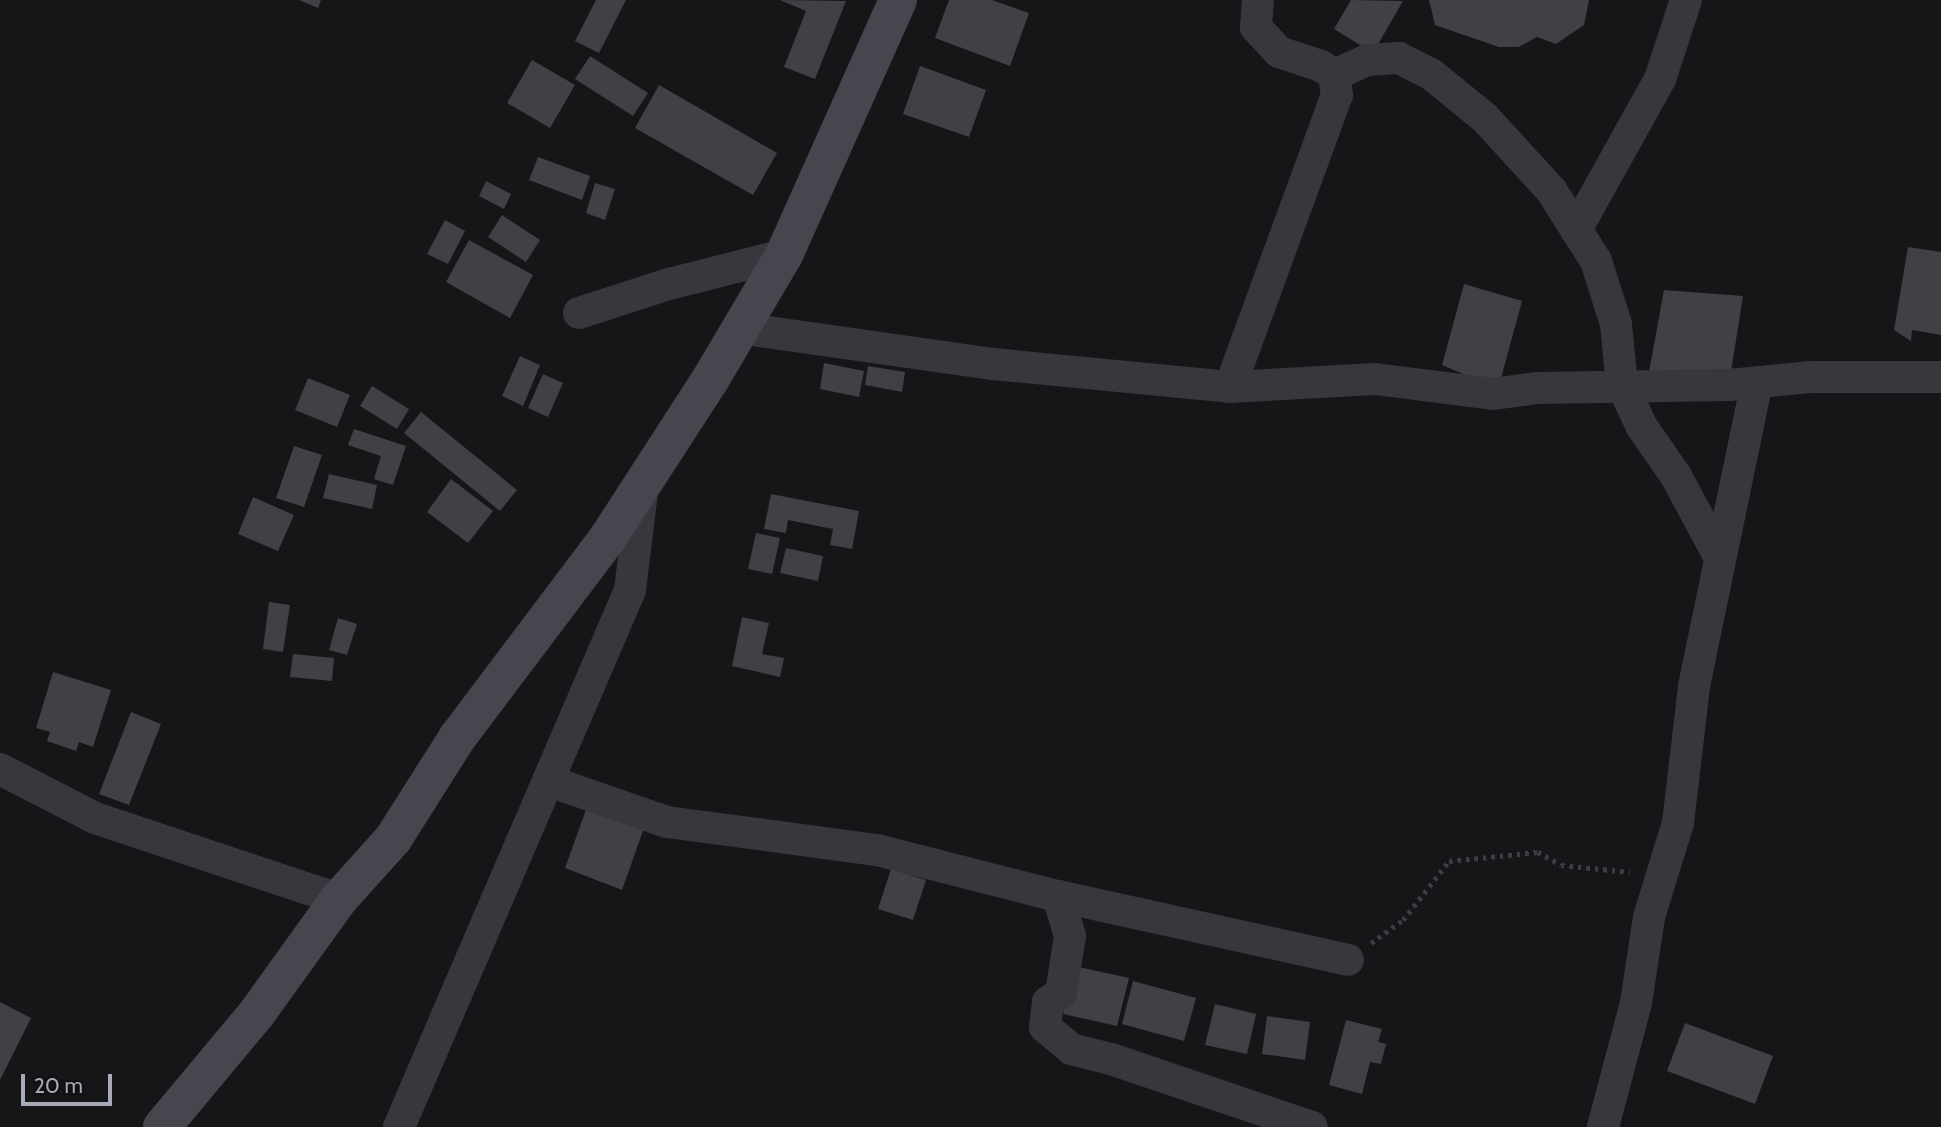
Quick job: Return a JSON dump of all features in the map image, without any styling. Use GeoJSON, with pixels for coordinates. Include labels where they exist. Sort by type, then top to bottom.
{"type":"FeatureCollection","features":[{"type":"Feature","properties":{"kind":"street"},"geometry":{"type":"LineString","coordinates":[[162,1127],[257,1013],[339,900],[393,839],[457,738],[608,536],[710,380],[784,256],[898,0]]}},
{"type":"Feature","properties":{"kind":"street"},"geometry":{"type":"LineString","coordinates":[[1230,387],[1337,95],[1334,75],[1321,66],[1279,52],[1256,27],[1258,0]]}},
{"type":"Feature","properties":{"kind":"street"},"geometry":{"type":"LineString","coordinates":[[1576,230],[1660,79],[1686,0]]}},
{"type":"Feature","properties":{"kind":"street"},"geometry":{"type":"LineString","coordinates":[[1334,75],[1368,60],[1399,58],[1431,74],[1494,128],[1551,190],[1596,261],[1616,324],[1622,385],[1642,427],[1676,476],[1720,558]]}},
{"type":"Feature","properties":{"kind":"street"},"geometry":{"type":"LineString","coordinates":[[579,313],[669,284],[784,256]]}},
{"type":"Feature","properties":{"kind":"street"},"geometry":{"type":"LineString","coordinates":[[739,328],[993,364],[1230,387],[1375,379],[1493,394],[1537,388],[1757,383],[1810,377],[1941,377]]}},
{"type":"Feature","properties":{"kind":"street"},"geometry":{"type":"LineString","coordinates":[[1603,1127],[1636,1003],[1649,917],[1678,823],[1694,686],[1757,383]]}},
{"type":"Feature","properties":{"kind":"street"},"geometry":{"type":"LineString","coordinates":[[399,1127],[630,590],[643,480]]}},
{"type":"Feature","properties":{"kind":"street"},"geometry":{"type":"LineString","coordinates":[[0,769],[95,818],[339,900]]}},
{"type":"Feature","properties":{"kind":"street"},"geometry":{"type":"LineString","coordinates":[[549,781],[667,822],[877,850],[1058,896],[1348,960]]}},
{"type":"Feature","properties":{"kind":"street"},"geometry":{"type":"LineString","coordinates":[[1058,896],[1070,936],[1061,993],[1048,1002],[1045,1027],[1071,1049],[1111,1059],[1312,1127]]}},
{"type":"Feature","properties":{"kind":"path"},"geometry":{"type":"LineString","coordinates":[[1348,960],[1403,919],[1449,861],[1538,852],[1562,865],[1636,872],[1668,854]]}},
{"type":"Feature","properties":{"kind":"building"},"geometry":{"type":"Polygon","coordinates":[[[299,0],[321,0],[318,8],[299,0]]]}},
{"type":"Feature","properties":{"kind":"building"},"geometry":{"type":"Polygon","coordinates":[[[596,0],[626,0],[599,53],[575,41],[596,0]]]}},
{"type":"Feature","properties":{"kind":"building"},"geometry":{"type":"Polygon","coordinates":[[[780,0],[846,1],[815,79],[784,67],[806,11],[780,0]]]}},
{"type":"Feature","properties":{"kind":"building"},"geometry":{"type":"Polygon","coordinates":[[[949,0],[992,0],[1029,13],[1010,66],[935,38],[949,0]]]}},
{"type":"Feature","properties":{"kind":"building"},"geometry":{"type":"Polygon","coordinates":[[[1351,0],[1403,1],[1373,53],[1334,29],[1351,0]]]}},
{"type":"Feature","properties":{"kind":"building"},"geometry":{"type":"Polygon","coordinates":[[[1429,0],[1589,0],[1584,25],[1556,44],[1537,37],[1519,47],[1499,47],[1435,25],[1429,0]]]}},
{"type":"Feature","properties":{"kind":"building"},"geometry":{"type":"Polygon","coordinates":[[[590,56],[648,93],[633,116],[575,79],[590,56]]]}},
{"type":"Feature","properties":{"kind":"building"},"geometry":{"type":"Polygon","coordinates":[[[532,60],[575,85],[550,128],[507,103],[532,60]]]}},
{"type":"Feature","properties":{"kind":"building"},"geometry":{"type":"Polygon","coordinates":[[[920,66],[986,90],[969,137],[903,114],[920,66]]]}},
{"type":"Feature","properties":{"kind":"building"},"geometry":{"type":"Polygon","coordinates":[[[659,85],[777,153],[753,195],[635,128],[659,85]]]}},
{"type":"Feature","properties":{"kind":"building"},"geometry":{"type":"Polygon","coordinates":[[[538,157],[590,176],[582,200],[529,180],[538,157]]]}},
{"type":"Feature","properties":{"kind":"building"},"geometry":{"type":"Polygon","coordinates":[[[486,181],[511,194],[504,209],[479,196],[486,181]]]}},
{"type":"Feature","properties":{"kind":"building"},"geometry":{"type":"Polygon","coordinates":[[[595,183],[615,189],[605,220],[586,213],[595,183]]]}},
{"type":"Feature","properties":{"kind":"building"},"geometry":{"type":"Polygon","coordinates":[[[502,215],[540,240],[526,262],[488,237],[502,215]]]}},
{"type":"Feature","properties":{"kind":"building"},"geometry":{"type":"Polygon","coordinates":[[[445,220],[465,231],[448,264],[427,254],[445,220]]]}},
{"type":"Feature","properties":{"kind":"building"},"geometry":{"type":"Polygon","coordinates":[[[469,240],[533,275],[510,318],[446,282],[469,240]]]}},
{"type":"Feature","properties":{"kind":"building"},"geometry":{"type":"Polygon","coordinates":[[[1908,247],[1941,252],[1941,335],[1912,330],[1911,341],[1894,330],[1908,247]]]}},
{"type":"Feature","properties":{"kind":"building"},"geometry":{"type":"Polygon","coordinates":[[[1464,284],[1522,301],[1498,389],[1442,365],[1464,284]]]}},
{"type":"Feature","properties":{"kind":"building"},"geometry":{"type":"Polygon","coordinates":[[[1664,290],[1743,296],[1730,378],[1649,372],[1664,290]]]}},
{"type":"Feature","properties":{"kind":"building"},"geometry":{"type":"Polygon","coordinates":[[[520,356],[540,365],[523,406],[502,396],[520,356]]]}},
{"type":"Feature","properties":{"kind":"building"},"geometry":{"type":"Polygon","coordinates":[[[824,363],[864,371],[859,397],[820,389],[824,363]]]}},
{"type":"Feature","properties":{"kind":"building"},"geometry":{"type":"Polygon","coordinates":[[[868,366],[905,372],[902,392],[865,385],[868,366]]]}},
{"type":"Feature","properties":{"kind":"building"},"geometry":{"type":"Polygon","coordinates":[[[543,374],[563,383],[548,417],[528,408],[543,374]]]}},
{"type":"Feature","properties":{"kind":"building"},"geometry":{"type":"Polygon","coordinates":[[[308,378],[350,395],[337,427],[295,410],[308,378]]]}},
{"type":"Feature","properties":{"kind":"building"},"geometry":{"type":"Polygon","coordinates":[[[372,386],[409,409],[397,429],[360,406],[372,386]]]}},
{"type":"Feature","properties":{"kind":"building"},"geometry":{"type":"Polygon","coordinates":[[[421,412],[517,490],[500,511],[404,433],[421,412]]]}},
{"type":"Feature","properties":{"kind":"building"},"geometry":{"type":"Polygon","coordinates":[[[354,429],[406,446],[393,485],[374,479],[381,456],[348,445],[354,429]]]}},
{"type":"Feature","properties":{"kind":"building"},"geometry":{"type":"Polygon","coordinates":[[[294,446],[322,455],[304,507],[276,498],[294,446]]]}},
{"type":"Feature","properties":{"kind":"building"},"geometry":{"type":"Polygon","coordinates":[[[329,474],[377,485],[372,509],[323,498],[329,474]]]}},
{"type":"Feature","properties":{"kind":"building"},"geometry":{"type":"Polygon","coordinates":[[[451,479],[493,511],[468,543],[427,512],[451,479]]]}},
{"type":"Feature","properties":{"kind":"building"},"geometry":{"type":"Polygon","coordinates":[[[771,494],[859,511],[852,549],[830,545],[833,529],[788,520],[786,533],[764,529],[771,494]]]}},
{"type":"Feature","properties":{"kind":"building"},"geometry":{"type":"Polygon","coordinates":[[[253,497],[294,515],[278,551],[238,534],[253,497]]]}},
{"type":"Feature","properties":{"kind":"building"},"geometry":{"type":"Polygon","coordinates":[[[756,533],[780,538],[772,574],[748,569],[756,533]]]}},
{"type":"Feature","properties":{"kind":"building"},"geometry":{"type":"Polygon","coordinates":[[[786,548],[823,556],[818,581],[780,573],[786,548]]]}},
{"type":"Feature","properties":{"kind":"building"},"geometry":{"type":"Polygon","coordinates":[[[269,602],[290,605],[283,652],[263,649],[269,602]]]}},
{"type":"Feature","properties":{"kind":"building"},"geometry":{"type":"Polygon","coordinates":[[[742,617],[769,623],[762,654],[784,658],[780,677],[732,666],[742,617]]]}},
{"type":"Feature","properties":{"kind":"building"},"geometry":{"type":"Polygon","coordinates":[[[338,618],[357,624],[347,655],[329,650],[338,618]]]}},
{"type":"Feature","properties":{"kind":"building"},"geometry":{"type":"Polygon","coordinates":[[[293,654],[334,658],[332,681],[290,677],[293,654]]]}},
{"type":"Feature","properties":{"kind":"building"},"geometry":{"type":"Polygon","coordinates":[[[53,672],[111,690],[93,747],[79,742],[76,751],[47,741],[50,732],[36,728],[53,672]]]}},
{"type":"Feature","properties":{"kind":"building"},"geometry":{"type":"Polygon","coordinates":[[[131,712],[161,724],[129,805],[99,794],[131,712]]]}},
{"type":"Feature","properties":{"kind":"building"},"geometry":{"type":"Polygon","coordinates":[[[587,807],[644,828],[622,890],[565,868],[587,807]]]}},
{"type":"Feature","properties":{"kind":"building"},"geometry":{"type":"Polygon","coordinates":[[[891,869],[926,880],[913,920],[878,909],[891,869]]]}},
{"type":"Feature","properties":{"kind":"building"},"geometry":{"type":"Polygon","coordinates":[[[1074,966],[1129,978],[1117,1026],[1063,1014],[1074,966]]]}},
{"type":"Feature","properties":{"kind":"building"},"geometry":{"type":"Polygon","coordinates":[[[1133,981],[1196,998],[1184,1041],[1122,1024],[1133,981]]]}},
{"type":"Feature","properties":{"kind":"building"},"geometry":{"type":"Polygon","coordinates":[[[0,1002],[31,1018],[0,1080],[0,1002]]]}},
{"type":"Feature","properties":{"kind":"building"},"geometry":{"type":"Polygon","coordinates":[[[1215,1004],[1256,1014],[1247,1054],[1205,1045],[1215,1004]]]}},
{"type":"Feature","properties":{"kind":"building"},"geometry":{"type":"Polygon","coordinates":[[[1267,1016],[1310,1022],[1305,1060],[1262,1054],[1267,1016]]]}},
{"type":"Feature","properties":{"kind":"building"},"geometry":{"type":"Polygon","coordinates":[[[1346,1020],[1382,1029],[1378,1042],[1386,1044],[1381,1064],[1370,1062],[1362,1094],[1329,1085],[1346,1020]]]}},
{"type":"Feature","properties":{"kind":"building"},"geometry":{"type":"Polygon","coordinates":[[[1685,1023],[1773,1056],[1755,1104],[1667,1071],[1685,1023]]]}}]}
